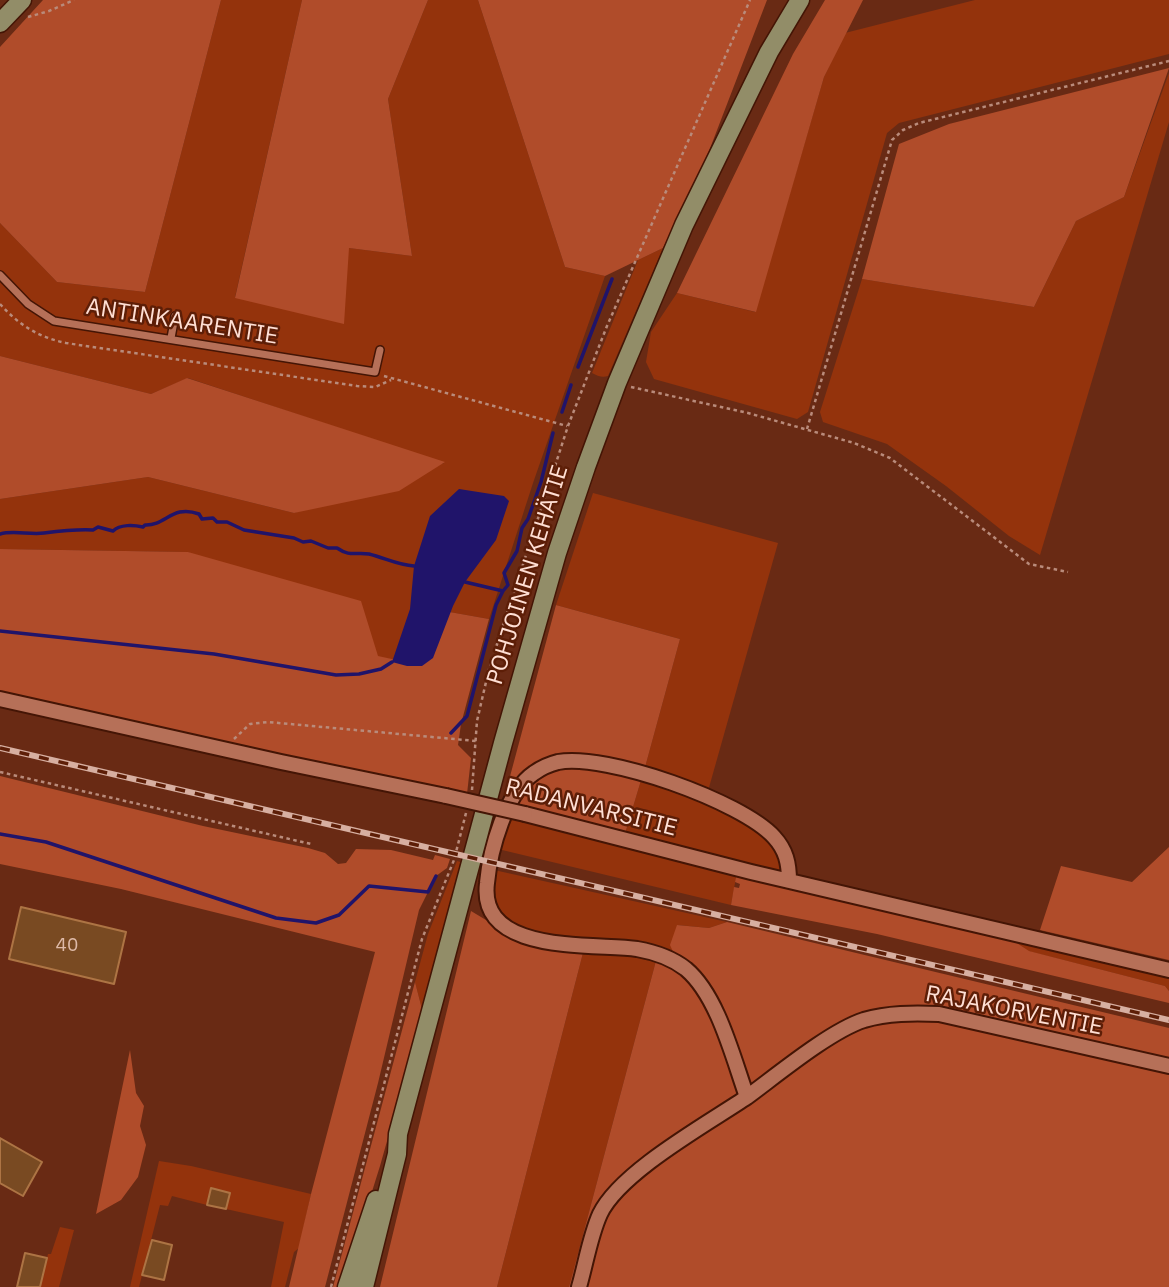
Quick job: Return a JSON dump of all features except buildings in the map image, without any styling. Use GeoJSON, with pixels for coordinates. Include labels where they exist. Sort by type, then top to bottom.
{"type":"FeatureCollection","features":[{"type":"Feature","properties":{"kind":"main road","name":"POHJOINEN KEHÄTIE"},"geometry":{"type":"LineString","coordinates":[[769,52],[776,29],[792,0]]}},
{"type":"Feature","properties":{"kind":"main road","name":"POHJOINEN KEHÄTIE"},"geometry":{"type":"LineString","coordinates":[[347,1287],[398,1134],[539,615],[586,467],[617,383],[684,225],[769,52],[800,0]]}},
{"type":"Feature","properties":{"kind":"main road"},"geometry":{"type":"LineString","coordinates":[[0,23],[25,8]]}},
{"type":"Feature","properties":{"kind":"main road","name":"POHJOINEN KEHÄTIE"},"geometry":{"type":"LineString","coordinates":[[364,1287],[397,1154],[398,1134]]}},
{"type":"Feature","properties":{"kind":"street","name":"RADANVARSITIE"},"geometry":{"type":"LineString","coordinates":[[0,699],[525,814],[789,881],[1169,970]]}},
{"type":"Feature","properties":{"kind":"street"},"geometry":{"type":"LineString","coordinates":[[747,1097],[720,1022],[700,984],[686,969],[671,959],[638,950],[547,942],[511,930],[498,922],[489,907],[486,893],[489,869],[506,812],[521,784],[550,765],[576,762],[595,763],[643,775],[732,808],[773,835],[783,848],[789,863],[789,881]]}},
{"type":"Feature","properties":{"kind":"street","name":"RAJAKORVENTIE"},"geometry":{"type":"LineString","coordinates":[[579,1287],[597,1221],[613,1193],[642,1168],[816,1047],[862,1021],[907,1013],[939,1014],[1169,1066]]}},
{"type":"Feature","properties":{"kind":"lane","name":"ANTINKAARENTIE"},"geometry":{"type":"LineString","coordinates":[[0,275],[28,304],[54,321],[375,372]]}},
{"type":"Feature","properties":{"kind":"lane"},"geometry":{"type":"LineString","coordinates":[[171,338],[175,316]]}},
{"type":"Feature","properties":{"kind":"lane"},"geometry":{"type":"LineString","coordinates":[[375,372],[380,350]]}},
{"type":"Feature","properties":{"kind":"path"},"geometry":{"type":"LineString","coordinates":[[25,8],[49,11],[74,0]]}},
{"type":"Feature","properties":{"kind":"path"},"geometry":{"type":"LineString","coordinates":[[807,429],[892,140],[903,130],[919,123],[1169,61]]}},
{"type":"Feature","properties":{"kind":"path"},"geometry":{"type":"LineString","coordinates":[[0,304],[26,328],[38,335],[66,343],[357,386],[375,387],[391,380]]}},
{"type":"Feature","properties":{"kind":"path"},"geometry":{"type":"LineString","coordinates":[[375,372],[391,380],[568,426]]}},
{"type":"Feature","properties":{"kind":"path"},"geometry":{"type":"LineString","coordinates":[[617,383],[807,429],[854,443],[890,458],[1029,564],[1068,572]]}},
{"type":"Feature","properties":{"kind":"path"},"geometry":{"type":"LineString","coordinates":[[223,749],[250,724],[268,722],[476,741]]}},
{"type":"Feature","properties":{"kind":"path"},"geometry":{"type":"LineString","coordinates":[[0,772],[311,844]]}},
{"type":"Feature","properties":{"kind":"shaded area"},"geometry":{"type":"Polygon","coordinates":[[[43,0],[221,0],[145,292],[57,282],[0,223],[0,47],[43,0]]]}},
{"type":"Feature","properties":{"kind":"shaded area"},"geometry":{"type":"Polygon","coordinates":[[[221,0],[302,0],[235,297],[349,248],[412,256],[388,99],[428,0],[478,0],[565,267],[605,276],[489,619],[444,611],[401,661],[378,657],[188,552],[0,549],[0,499],[148,477],[294,513],[444,463],[188,378],[151,394],[0,356],[0,223],[57,282],[145,292],[221,0]]]}},
{"type":"Feature","properties":{"kind":"shaded area"},"geometry":{"type":"Polygon","coordinates":[[[302,0],[428,0],[388,99],[412,256],[349,248],[344,324],[235,298],[302,0]]]}},
{"type":"Feature","properties":{"kind":"shaded area"},"geometry":{"type":"Polygon","coordinates":[[[478,0],[767,0],[709,151],[663,248],[605,276],[565,267],[478,0]]]}},
{"type":"Feature","properties":{"kind":"shaded area"},"geometry":{"type":"Polygon","coordinates":[[[825,0],[863,0],[824,77],[756,312],[677,293],[793,54],[825,0]]]}},
{"type":"Feature","properties":{"kind":"shaded area"},"geometry":{"type":"Polygon","coordinates":[[[975,0],[1169,0],[1169,54],[899,123],[887,133],[808,412],[797,419],[654,379],[646,362],[651,332],[677,293],[755,312],[824,77],[845,33],[975,0]]]}},
{"type":"Feature","properties":{"kind":"shaded area"},"geometry":{"type":"Polygon","coordinates":[[[1169,68],[1124,197],[1076,221],[1034,307],[862,279],[899,144],[949,124],[1169,68]]]}},
{"type":"Feature","properties":{"kind":"shaded area"},"geometry":{"type":"Polygon","coordinates":[[[1169,73],[1169,122],[1040,555],[1009,536],[887,444],[823,422],[820,412],[862,279],[1034,307],[1076,221],[1124,197],[1169,73]]]}},
{"type":"Feature","properties":{"kind":"shaded area"},"geometry":{"type":"Polygon","coordinates":[[[663,248],[608,376],[592,373],[638,260],[663,248]]]}},
{"type":"Feature","properties":{"kind":"shaded area"},"geometry":{"type":"Polygon","coordinates":[[[0,356],[151,394],[187,378],[445,462],[399,491],[294,513],[148,477],[0,499],[0,356]]]}},
{"type":"Feature","properties":{"kind":"shaded area"},"geometry":{"type":"Polygon","coordinates":[[[459,489],[504,496],[509,501],[496,540],[465,582],[433,658],[422,666],[392,662],[410,609],[414,566],[430,516],[459,489]]]}},
{"type":"Feature","properties":{"kind":"shaded area"},"geometry":{"type":"Polygon","coordinates":[[[593,493],[778,543],[708,791],[644,771],[680,639],[556,605],[593,493]]]}},
{"type":"Feature","properties":{"kind":"shaded area"},"geometry":{"type":"Polygon","coordinates":[[[0,549],[188,552],[361,601],[378,656],[401,661],[444,611],[489,619],[461,724],[458,745],[471,758],[467,794],[447,794],[202,736],[0,693],[0,549]]]}},
{"type":"Feature","properties":{"kind":"shaded area"},"geometry":{"type":"Polygon","coordinates":[[[556,605],[680,639],[644,771],[614,762],[527,771],[505,795],[556,605]]]}},
{"type":"Feature","properties":{"kind":"shaded area"},"geometry":{"type":"Polygon","coordinates":[[[568,765],[642,777],[624,837],[512,804],[538,774],[568,765]]]}},
{"type":"Feature","properties":{"kind":"shaded area"},"geometry":{"type":"Polygon","coordinates":[[[0,776],[203,826],[308,848],[325,853],[338,864],[346,863],[356,849],[391,850],[433,860],[435,855],[450,859],[447,868],[436,876],[419,910],[325,1287],[289,1287],[375,952],[121,889],[0,864],[0,776]]]}},
{"type":"Feature","properties":{"kind":"shaded area"},"geometry":{"type":"Polygon","coordinates":[[[642,777],[749,820],[782,854],[784,867],[776,874],[624,837],[642,777]]]}},
{"type":"Feature","properties":{"kind":"shaded area"},"geometry":{"type":"Polygon","coordinates":[[[508,816],[737,872],[731,905],[498,849],[508,816]]]}},
{"type":"Feature","properties":{"kind":"shaded area"},"geometry":{"type":"Polygon","coordinates":[[[1169,847],[1169,960],[1040,930],[1061,866],[1132,882],[1169,847]]]}},
{"type":"Feature","properties":{"kind":"shaded area"},"geometry":{"type":"Polygon","coordinates":[[[457,861],[464,863],[423,1013],[415,982],[428,934],[457,861]]]}},
{"type":"Feature","properties":{"kind":"shaded area"},"geometry":{"type":"Polygon","coordinates":[[[494,870],[727,922],[709,928],[678,925],[675,956],[556,937],[513,924],[497,913],[492,888],[494,870]]]}},
{"type":"Feature","properties":{"kind":"shaded area"},"geometry":{"type":"Polygon","coordinates":[[[737,872],[850,903],[859,901],[1006,936],[1029,951],[1165,986],[1169,991],[1169,1003],[877,934],[731,905],[734,887],[739,888],[740,884],[735,882],[737,872]]]}},
{"type":"Feature","properties":{"kind":"shaded area"},"geometry":{"type":"Polygon","coordinates":[[[471,911],[496,926],[584,949],[497,1287],[380,1287],[471,911]]]}},
{"type":"Feature","properties":{"kind":"shaded area"},"geometry":{"type":"Polygon","coordinates":[[[727,922],[1169,1028],[1169,1062],[894,1009],[758,1084],[747,1082],[720,1015],[675,956],[670,945],[677,925],[709,928],[727,922]]]}},
{"type":"Feature","properties":{"kind":"shaded area"},"geometry":{"type":"Polygon","coordinates":[[[1006,936],[1169,974],[1169,991],[1165,986],[1028,951],[1006,936]]]}},
{"type":"Feature","properties":{"kind":"shaded area"},"geometry":{"type":"Polygon","coordinates":[[[584,949],[657,957],[569,1287],[497,1287],[584,949]]]}},
{"type":"Feature","properties":{"kind":"shaded area"},"geometry":{"type":"Polygon","coordinates":[[[657,957],[696,984],[717,1026],[738,1089],[734,1099],[625,1175],[575,1287],[569,1287],[657,957]]]}},
{"type":"Feature","properties":{"kind":"shaded area"},"geometry":{"type":"Polygon","coordinates":[[[415,982],[423,1013],[380,1166],[342,1287],[333,1287],[415,982]]]}},
{"type":"Feature","properties":{"kind":"shaded area"},"geometry":{"type":"Polygon","coordinates":[[[896,1019],[937,1019],[1169,1072],[1169,1287],[585,1287],[609,1215],[625,1191],[637,1179],[823,1049],[865,1025],[896,1019]]]}},
{"type":"Feature","properties":{"kind":"shaded area"},"geometry":{"type":"Polygon","coordinates":[[[130,1050],[136,1093],[144,1106],[140,1126],[146,1145],[138,1177],[121,1200],[96,1214],[130,1050]]]}},
{"type":"Feature","properties":{"kind":"shaded area"},"geometry":{"type":"Polygon","coordinates":[[[159,1161],[311,1194],[299,1248],[294,1252],[285,1287],[271,1287],[284,1222],[226,1209],[230,1193],[211,1188],[207,1205],[172,1196],[168,1206],[160,1205],[139,1287],[130,1287],[159,1161]]]}},
{"type":"Feature","properties":{"kind":"shaded area"},"geometry":{"type":"Polygon","coordinates":[[[60,1227],[74,1230],[59,1287],[40,1287],[48,1254],[51,1254],[60,1227]]]}},
{"type":"Feature","properties":{"kind":"waterway"},"geometry":{"type":"LineString","coordinates":[[578,367],[612,279]]}},
{"type":"Feature","properties":{"kind":"waterway"},"geometry":{"type":"LineString","coordinates":[[562,412],[571,385]]}},
{"type":"Feature","properties":{"kind":"waterway"},"geometry":{"type":"LineString","coordinates":[[503,591],[508,585],[504,573],[517,551],[522,528],[528,519],[541,482],[553,433]]}},
{"type":"Feature","properties":{"kind":"waterway"},"geometry":{"type":"LineString","coordinates":[[0,534],[93,530],[98,527],[113,531],[123,526],[143,527],[176,513],[190,512],[199,514],[202,519],[213,518],[217,522],[227,522],[244,530],[294,538],[303,542],[311,541],[328,548],[337,548],[353,554],[369,554],[414,566]]}},
{"type":"Feature","properties":{"kind":"waterway"},"geometry":{"type":"LineString","coordinates":[[451,733],[467,716],[496,605],[503,591],[465,582]]}},
{"type":"Feature","properties":{"kind":"waterway"},"geometry":{"type":"LineString","coordinates":[[0,631],[214,654],[336,675],[381,669],[392,662]]}},
{"type":"Feature","properties":{"kind":"waterway"},"geometry":{"type":"LineString","coordinates":[[0,834],[46,842],[276,918],[316,923],[339,915],[369,886],[428,892],[436,876]]}},
{"type":"Feature","properties":{"kind":"railway"},"geometry":{"type":"LineString","coordinates":[[0,748],[1169,1020]]}}]}
